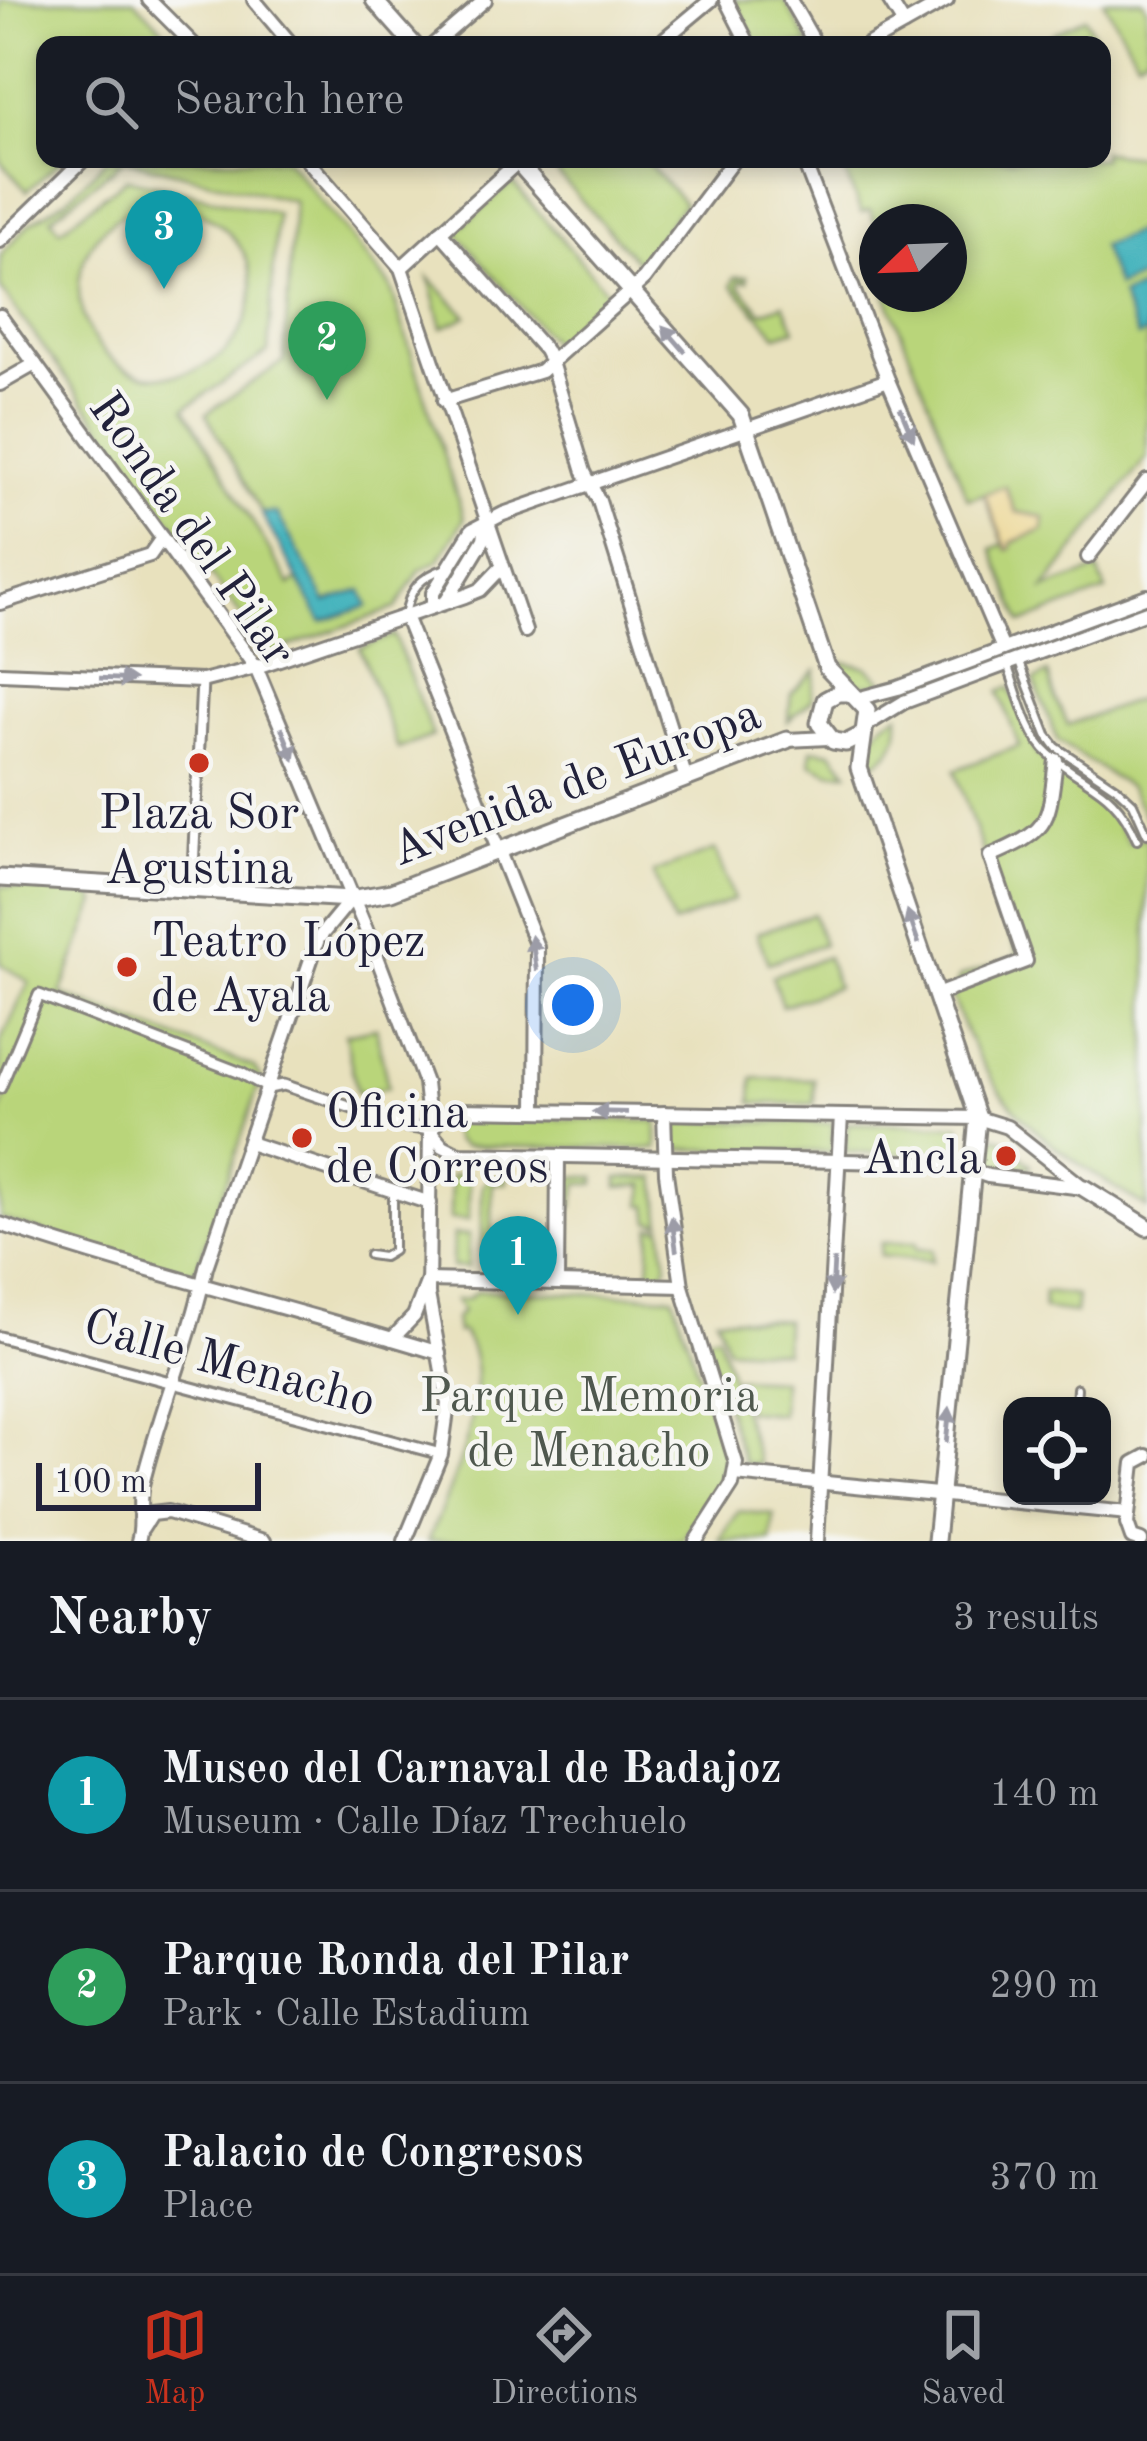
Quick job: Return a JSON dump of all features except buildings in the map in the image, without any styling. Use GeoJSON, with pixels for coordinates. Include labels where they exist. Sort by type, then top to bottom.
{"type":"FeatureCollection","features":[{"type":"Feature","properties":{"kind":"street"},"geometry":{"type":"LineString","coordinates":[[149,0],[185,36]]}},
{"type":"Feature","properties":{"kind":"street"},"geometry":{"type":"LineString","coordinates":[[254,0],[284,36]]}},
{"type":"Feature","properties":{"kind":"street"},"geometry":{"type":"LineString","coordinates":[[374,0],[406,36]]}},
{"type":"Feature","properties":{"kind":"street"},"geometry":{"type":"LineString","coordinates":[[443,36],[485,0]]}},
{"type":"Feature","properties":{"kind":"street"},"geometry":{"type":"LineString","coordinates":[[668,36],[711,0]]}},
{"type":"Feature","properties":{"kind":"street"},"geometry":{"type":"LineString","coordinates":[[726,0],[744,36]]}},
{"type":"Feature","properties":{"kind":"street"},"geometry":{"type":"LineString","coordinates":[[790,0],[811,36]]}},
{"type":"Feature","properties":{"kind":"street"},"geometry":{"type":"LineString","coordinates":[[889,0],[904,24]]}},
{"type":"Feature","properties":{"kind":"street"},"geometry":{"type":"LineString","coordinates":[[883,36],[947,0]]}},
{"type":"Feature","properties":{"kind":"street"},"geometry":{"type":"LineString","coordinates":[[0,241],[75,168]]}},
{"type":"Feature","properties":{"kind":"street"},"geometry":{"type":"LineString","coordinates":[[314,168],[400,268],[525,631]]}},
{"type":"Feature","properties":{"kind":"street"},"geometry":{"type":"LineString","coordinates":[[400,268],[509,168]]}},
{"type":"Feature","properties":{"kind":"street"},"geometry":{"type":"LineString","coordinates":[[525,168],[741,416],[827,668],[867,710],[859,768],[978,1118],[936,1541]]}},
{"type":"Feature","properties":{"kind":"street"},"geometry":{"type":"LineString","coordinates":[[444,401],[541,370],[551,362],[632,292],[727,168]]}},
{"type":"Feature","properties":{"kind":"street"},"geometry":{"type":"LineString","coordinates":[[806,168],[889,380],[1009,657]]}},
{"type":"Feature","properties":{"kind":"street"},"geometry":{"type":"LineString","coordinates":[[440,232],[551,362],[686,779]]}},
{"type":"Feature","properties":{"kind":"street","name":"Ronda del Pilar"},"geometry":{"type":"LineString","coordinates":[[1,320],[256,668],[425,1083],[430,1130],[428,1280],[448,1404],[441,1454],[405,1541]]}},
{"type":"Feature","properties":{"kind":"street"},"geometry":{"type":"LineString","coordinates":[[0,384],[35,364]]}},
{"type":"Feature","properties":{"kind":"street"},"geometry":{"type":"LineString","coordinates":[[440,604],[433,593],[472,530],[503,514],[889,380]]}},
{"type":"Feature","properties":{"kind":"street"},"geometry":{"type":"LineString","coordinates":[[1088,557],[1147,481]]}},
{"type":"Feature","properties":{"kind":"street"},"geometry":{"type":"LineString","coordinates":[[440,604],[484,539],[486,525]]}},
{"type":"Feature","properties":{"kind":"street"},"geometry":{"type":"LineString","coordinates":[[0,603],[150,555],[162,538]]}},
{"type":"Feature","properties":{"kind":"street"},"geometry":{"type":"LineString","coordinates":[[0,674],[202,682],[256,668],[480,590],[502,567]]}},
{"type":"Feature","properties":{"kind":"street"},"geometry":{"type":"LineString","coordinates":[[818,715],[828,738],[846,743],[904,702],[1147,596]]}},
{"type":"Feature","properties":{"kind":"street"},"geometry":{"type":"LineString","coordinates":[[787,740],[805,729],[829,697],[854,696],[1009,657],[1147,612]]}},
{"type":"Feature","properties":{"kind":"street"},"geometry":{"type":"LineString","coordinates":[[405,616],[537,947],[536,1111]]}},
{"type":"Feature","properties":{"kind":"street"},"geometry":{"type":"LineString","coordinates":[[192,890],[202,682]]}},
{"type":"Feature","properties":{"kind":"street","name":"Avenida de Europa"},"geometry":{"type":"LineString","coordinates":[[0,878],[351,899],[391,892],[787,740],[828,738]]}},
{"type":"Feature","properties":{"kind":"street"},"geometry":{"type":"LineString","coordinates":[[936,995],[1026,962],[990,856],[1019,844],[1044,821],[1053,805],[1056,760]]}},
{"type":"Feature","properties":{"kind":"street"},"geometry":{"type":"LineString","coordinates":[[140,1535],[141,1487],[198,1311],[202,1285],[318,939],[351,899]]}},
{"type":"Feature","properties":{"kind":"street"},"geometry":{"type":"LineString","coordinates":[[0,1088],[39,995],[241,1073],[268,1088],[284,1085],[430,1130],[443,1146],[458,1154],[949,1162],[974,1172],[1084,1188]]}},
{"type":"Feature","properties":{"kind":"street"},"geometry":{"type":"LineString","coordinates":[[430,1130],[441,1117],[457,1110],[978,1118],[1007,1126],[1084,1188],[1141,1224]]}},
{"type":"Feature","properties":{"kind":"street"},"geometry":{"type":"LineString","coordinates":[[664,1113],[665,1158],[682,1286],[735,1452],[735,1474],[696,1541]]}},
{"type":"Feature","properties":{"kind":"street"},"geometry":{"type":"LineString","coordinates":[[817,1541],[841,1116]]}},
{"type":"Feature","properties":{"kind":"street"},"geometry":{"type":"LineString","coordinates":[[249,1144],[430,1203]]}},
{"type":"Feature","properties":{"kind":"street"},"geometry":{"type":"LineString","coordinates":[[557,1283],[559,1156]]}},
{"type":"Feature","properties":{"kind":"street"},"geometry":{"type":"LineString","coordinates":[[0,1224],[439,1353]]}},
{"type":"Feature","properties":{"kind":"street"},"geometry":{"type":"LineString","coordinates":[[392,1339],[414,1316],[428,1280],[682,1286]]}},
{"type":"Feature","properties":{"kind":"street","name":"Calle Menacho"},"geometry":{"type":"LineString","coordinates":[[0,1337],[441,1454]]}},
{"type":"Feature","properties":{"kind":"street"},"geometry":{"type":"LineString","coordinates":[[1142,1541],[1130,1534],[1128,1513],[1134,1463],[1147,1456]]}},
{"type":"Feature","properties":{"kind":"street"},"geometry":{"type":"LineString","coordinates":[[735,1474],[1003,1498]]}},
{"type":"Feature","properties":{"kind":"street"},"geometry":{"type":"LineString","coordinates":[[1084,1505],[1128,1513]]}},
{"type":"Feature","properties":{"kind":"street"},"geometry":{"type":"LineString","coordinates":[[140,1535],[151,1514],[168,1512],[264,1541]]}},
{"type":"Feature","properties":{"kind":"lane"},"geometry":{"type":"LineString","coordinates":[[405,616],[408,599],[423,576],[449,567]]}},
{"type":"Feature","properties":{"kind":"lane"},"geometry":{"type":"LineString","coordinates":[[1009,657],[1037,741],[1056,760],[1107,793],[1123,809],[1137,840]]}},
{"type":"Feature","properties":{"kind":"lane"},"geometry":{"type":"LineString","coordinates":[[1009,657],[1056,747],[1133,803],[1147,834]]}},
{"type":"Feature","properties":{"kind":"lane"},"geometry":{"type":"LineString","coordinates":[[369,1255],[383,1257],[393,1251],[393,1192]]}},
{"type":"Feature","properties":{"kind":"lane"},"geometry":{"type":"LineString","coordinates":[[1076,1397],[1077,1388]]}},
{"type":"Feature","properties":{"kind":"green space"},"geometry":{"type":"Polygon","coordinates":[[[0,0],[134,0],[163,29],[163,36],[36,36],[36,168],[53,168],[27,191],[0,161],[0,0]]]}},
{"type":"Feature","properties":{"kind":"green space"},"geometry":{"type":"Polygon","coordinates":[[[734,0],[784,0],[805,36],[752,36],[734,0]]]}},
{"type":"Feature","properties":{"kind":"green space"},"geometry":{"type":"Polygon","coordinates":[[[1103,0],[1142,0],[1147,8],[1147,53],[1137,59],[1103,0]]]}},
{"type":"Feature","properties":{"kind":"green space"},"geometry":{"type":"Polygon","coordinates":[[[1085,17],[1094,36],[1049,36],[1085,17]]]}},
{"type":"Feature","properties":{"kind":"green space"},"geometry":{"type":"Polygon","coordinates":[[[1111,153],[1147,157],[1147,457],[1044,589],[1098,570],[1106,591],[1022,623],[992,549],[1004,544],[984,494],[968,499],[893,312],[967,312],[967,204],[859,204],[859,208],[844,168],[1111,168],[1111,153]]]}},
{"type":"Feature","properties":{"kind":"green space"},"geometry":{"type":"Polygon","coordinates":[[[98,168],[114,168],[51,218],[60,230],[127,178],[277,214],[268,352],[185,408],[290,585],[299,579],[206,414],[284,361],[294,201],[157,168],[293,168],[390,286],[464,519],[439,560],[420,570],[396,608],[269,654],[0,288],[0,256],[28,225],[67,199],[98,168]],[[152,203],[113,221],[89,248],[80,280],[82,312],[96,342],[119,364],[150,376],[189,372],[218,357],[239,333],[250,308],[248,262],[237,242],[201,213],[152,203]]]}},
{"type":"Feature","properties":{"kind":"green space"},"geometry":{"type":"Polygon","coordinates":[[[552,168],[652,168],[684,203],[639,264],[552,168]]]}},
{"type":"Feature","properties":{"kind":"green space"},"geometry":{"type":"Polygon","coordinates":[[[512,182],[612,297],[555,346],[456,232],[512,182]]]}},
{"type":"Feature","properties":{"kind":"green space"},"geometry":{"type":"Polygon","coordinates":[[[748,276],[739,285],[762,312],[784,304],[795,329],[777,335],[732,285],[735,277],[748,276]]]}},
{"type":"Feature","properties":{"kind":"green space"},"geometry":{"type":"Polygon","coordinates":[[[429,278],[467,316],[442,328],[429,278]]]}},
{"type":"Feature","properties":{"kind":"green space"},"geometry":{"type":"Polygon","coordinates":[[[394,635],[433,736],[398,749],[360,648],[394,635]]]}},
{"type":"Feature","properties":{"kind":"green space"},"geometry":{"type":"Polygon","coordinates":[[[837,661],[867,667],[886,684],[856,685],[837,661]]]}},
{"type":"Feature","properties":{"kind":"green space"},"geometry":{"type":"Polygon","coordinates":[[[816,670],[812,700],[788,721],[791,694],[816,670]]]}},
{"type":"Feature","properties":{"kind":"green space"},"geometry":{"type":"Polygon","coordinates":[[[1048,673],[1068,725],[1147,696],[1147,820],[1130,788],[1058,741],[1034,681],[1048,673]]]}},
{"type":"Feature","properties":{"kind":"green space"},"geometry":{"type":"Polygon","coordinates":[[[1010,687],[1037,754],[1106,804],[1129,843],[1147,836],[1147,1208],[1079,1164],[1027,1122],[985,1069],[951,995],[960,977],[1018,956],[955,770],[1019,746],[999,691],[1010,687]]]}},
{"type":"Feature","properties":{"kind":"green space"},"geometry":{"type":"Polygon","coordinates":[[[899,714],[894,745],[870,765],[875,734],[899,714]]]}},
{"type":"Feature","properties":{"kind":"green space"},"geometry":{"type":"Polygon","coordinates":[[[812,749],[832,752],[848,772],[830,772],[810,763],[812,749]]]}},
{"type":"Feature","properties":{"kind":"green space"},"geometry":{"type":"Polygon","coordinates":[[[715,850],[734,900],[673,924],[653,873],[715,850]]]}},
{"type":"Feature","properties":{"kind":"green space"},"geometry":{"type":"Polygon","coordinates":[[[0,886],[88,890],[96,902],[61,994],[254,1067],[261,1079],[197,1269],[177,1279],[0,1218],[0,1112],[12,1084],[0,1077],[0,1043],[29,982],[0,964],[0,886]]]}},
{"type":"Feature","properties":{"kind":"green space"},"geometry":{"type":"Polygon","coordinates":[[[813,914],[823,944],[768,963],[757,933],[813,914]]]}},
{"type":"Feature","properties":{"kind":"green space"},"geometry":{"type":"Polygon","coordinates":[[[827,957],[837,987],[782,1006],[772,976],[827,957]]]}},
{"type":"Feature","properties":{"kind":"green space"},"geometry":{"type":"Polygon","coordinates":[[[376,1028],[388,1087],[357,1093],[345,1034],[376,1028]]]}},
{"type":"Feature","properties":{"kind":"green space"},"geometry":{"type":"Polygon","coordinates":[[[753,1078],[814,1079],[814,1104],[752,1103],[753,1078]]]}},
{"type":"Feature","properties":{"kind":"green space"},"geometry":{"type":"Polygon","coordinates":[[[464,1118],[657,1121],[657,1149],[463,1146],[452,1132],[464,1118]]]}},
{"type":"Feature","properties":{"kind":"green space"},"geometry":{"type":"Polygon","coordinates":[[[672,1121],[833,1123],[833,1152],[672,1149],[672,1121]]]}},
{"type":"Feature","properties":{"kind":"green space"},"geometry":{"type":"Polygon","coordinates":[[[847,1123],[960,1125],[959,1155],[846,1152],[847,1123]]]}},
{"type":"Feature","properties":{"kind":"green space"},"geometry":{"type":"Polygon","coordinates":[[[991,1138],[1005,1140],[1029,1168],[992,1165],[991,1138]]]}},
{"type":"Feature","properties":{"kind":"green space"},"geometry":{"type":"Polygon","coordinates":[[[451,1175],[469,1175],[469,1220],[450,1219],[451,1175]]]}},
{"type":"Feature","properties":{"kind":"green space"},"geometry":{"type":"Polygon","coordinates":[[[491,1176],[506,1177],[506,1183],[492,1183],[492,1246],[490,1252],[482,1252],[482,1186],[491,1176]]]}},
{"type":"Feature","properties":{"kind":"green space"},"geometry":{"type":"Polygon","coordinates":[[[565,1177],[595,1177],[595,1184],[578,1184],[569,1208],[569,1275],[564,1275],[565,1177]]]}},
{"type":"Feature","properties":{"kind":"green space"},"geometry":{"type":"Polygon","coordinates":[[[618,1178],[656,1178],[662,1223],[650,1221],[648,1206],[642,1205],[645,1185],[618,1187],[618,1178]]]}},
{"type":"Feature","properties":{"kind":"green space"},"geometry":{"type":"Polygon","coordinates":[[[651,1227],[662,1227],[667,1266],[658,1277],[649,1276],[651,1227]]]}},
{"type":"Feature","properties":{"kind":"green space"},"geometry":{"type":"Polygon","coordinates":[[[453,1235],[469,1235],[468,1268],[452,1267],[453,1235]]]}},
{"type":"Feature","properties":{"kind":"green space"},"geometry":{"type":"Polygon","coordinates":[[[881,1243],[916,1243],[916,1249],[933,1250],[932,1261],[880,1256],[881,1243]]]}},
{"type":"Feature","properties":{"kind":"green space","name":"Parque Memoria de Menacho"},"geometry":{"type":"Polygon","coordinates":[[[477,1291],[673,1296],[726,1458],[717,1489],[682,1541],[428,1541],[458,1466],[474,1407],[473,1353],[462,1332],[457,1333],[455,1319],[462,1311],[455,1300],[467,1299],[477,1291]]]}},
{"type":"Feature","properties":{"kind":"green space"},"geometry":{"type":"Polygon","coordinates":[[[1044,1292],[1077,1296],[1075,1313],[1043,1309],[1044,1292]]]}},
{"type":"Feature","properties":{"kind":"green space"},"geometry":{"type":"Polygon","coordinates":[[[716,1317],[785,1320],[784,1351],[727,1348],[716,1317]]]}},
{"type":"Feature","properties":{"kind":"green space"},"geometry":{"type":"Polygon","coordinates":[[[717,1334],[737,1394],[723,1398],[704,1338],[717,1334]]]}},
{"type":"Feature","properties":{"kind":"green space"},"geometry":{"type":"Polygon","coordinates":[[[736,1378],[782,1380],[781,1414],[747,1411],[736,1378]]]}},
{"type":"Feature","properties":{"kind":"green space"},"geometry":{"type":"Polygon","coordinates":[[[737,1396],[760,1465],[744,1463],[724,1401],[737,1396]]]}},
{"type":"Feature","properties":{"kind":"green space"},"geometry":{"type":"Polygon","coordinates":[[[739,1511],[774,1515],[771,1541],[719,1541],[739,1511]]]}},
{"type":"Feature","properties":{"kind":"sand"},"geometry":{"type":"Polygon","coordinates":[[[1005,486],[1016,512],[1044,517],[1043,530],[1011,543],[1007,550],[984,494],[1005,486]]]}},
{"type":"Feature","properties":{"kind":"water"},"geometry":{"type":"Polygon","coordinates":[[[1142,229],[1147,241],[1147,275],[1117,287],[1101,246],[1142,229]]]}},
{"type":"Feature","properties":{"kind":"water"},"geometry":{"type":"Polygon","coordinates":[[[1147,286],[1147,333],[1138,337],[1121,296],[1147,286]]]}},
{"type":"Feature","properties":{"kind":"water"},"geometry":{"type":"Polygon","coordinates":[[[261,513],[277,513],[326,602],[362,590],[368,606],[322,622],[261,513]]]}},
{"type":"Feature","properties":{"kind":"place","name":"Palacio de Congresos"},"geometry":{"type":"Point","coordinates":[164,289]}},
{"type":"Feature","properties":{"kind":"place","name":"Parque Ronda del Pilar"},"geometry":{"type":"Point","coordinates":[327,400]}},
{"type":"Feature","properties":{"kind":"place","name":"Plaza Sor Agustina"},"geometry":{"type":"Point","coordinates":[199,763]}},
{"type":"Feature","properties":{"kind":"place","name":"Teatro López de Ayala"},"geometry":{"type":"Point","coordinates":[127,967]}},
{"type":"Feature","properties":{"kind":"place","name":"Oficina de Correos"},"geometry":{"type":"Point","coordinates":[302,1138]}},
{"type":"Feature","properties":{"kind":"place","name":"Ancla"},"geometry":{"type":"Point","coordinates":[1006,1156]}},
{"type":"Feature","properties":{"kind":"place","name":"Museo del Carnaval de Badajoz"},"geometry":{"type":"Point","coordinates":[518,1315]}}]}
